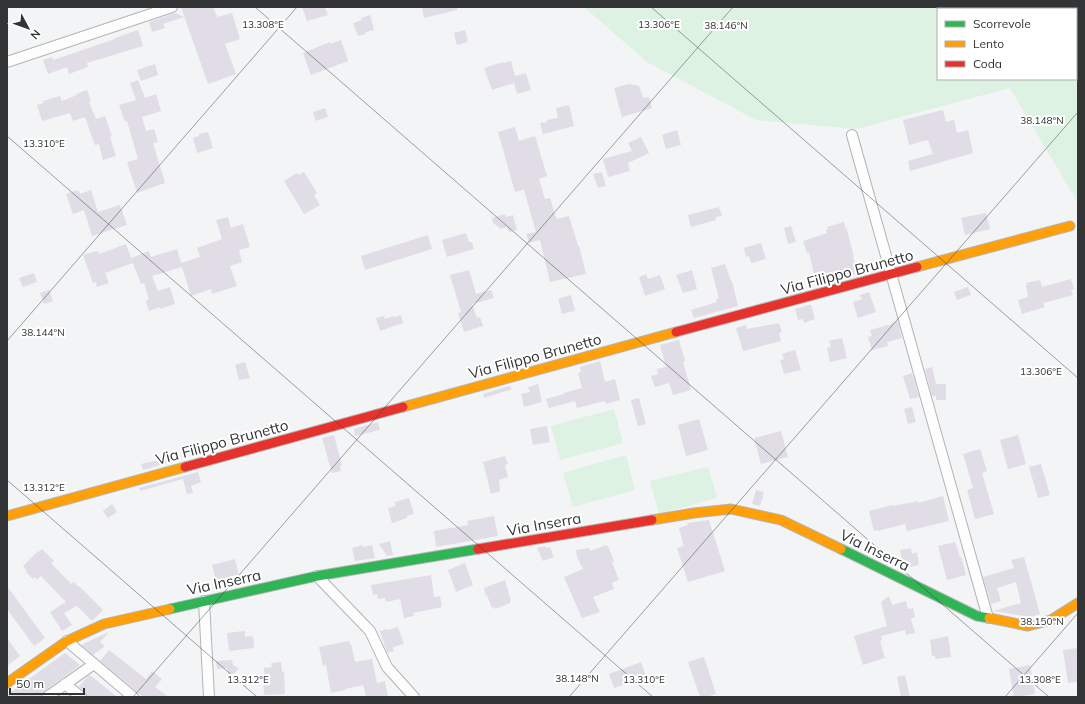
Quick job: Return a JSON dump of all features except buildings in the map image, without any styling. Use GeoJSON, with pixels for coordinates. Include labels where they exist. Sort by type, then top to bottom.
{"type":"FeatureCollection","features":[{"type":"Feature","properties":{"kind":"street"},"geometry":{"type":"LineString","coordinates":[[7,62],[172,7]]}},
{"type":"Feature","properties":{"kind":"street"},"geometry":{"type":"LineString","coordinates":[[852,135],[988,618]]}},
{"type":"Feature","properties":{"kind":"street","name":"Via Filippo Brunetto"},"geometry":{"type":"LineString","coordinates":[[7,516],[1070,226]]}},
{"type":"Feature","properties":{"kind":"street","name":"Via Inserra"},"geometry":{"type":"LineString","coordinates":[[7,683],[67,641],[104,624],[317,576],[694,513],[731,509],[781,520],[977,616],[1028,626],[1051,620],[1078,603]]}},
{"type":"Feature","properties":{"kind":"street"},"geometry":{"type":"LineString","coordinates":[[317,576],[370,631],[387,667],[414,697]]}},
{"type":"Feature","properties":{"kind":"street"},"geometry":{"type":"LineString","coordinates":[[204,601],[209,697]]}},
{"type":"Feature","properties":{"kind":"street"},"geometry":{"type":"LineString","coordinates":[[67,641],[133,697]]}},
{"type":"Feature","properties":{"kind":"street"},"geometry":{"type":"LineString","coordinates":[[46,697],[94,664]]}},
{"type":"Feature","properties":{"kind":"street"},"geometry":{"type":"LineString","coordinates":[[65,684],[81,697]]}},
{"type":"Feature","properties":{"kind":"green space"},"geometry":{"type":"Polygon","coordinates":[[[584,7],[1078,7],[1078,202],[1010,88],[856,129],[756,120],[647,62],[584,7]]]}},
{"type":"Feature","properties":{"kind":"green space"},"geometry":{"type":"Polygon","coordinates":[[[614,409],[623,443],[560,460],[551,426],[614,409]]]}},
{"type":"Feature","properties":{"kind":"green space"},"geometry":{"type":"Polygon","coordinates":[[[626,455],[635,490],[573,507],[563,473],[626,455]]]}},
{"type":"Feature","properties":{"kind":"green space"},"geometry":{"type":"Polygon","coordinates":[[[708,467],[717,498],[659,514],[650,481],[708,467]]]}},
{"type":"Feature","properties":{"kind":"traffic: fast"},"geometry":{"type":"LineString","coordinates":[[170,609],[317,576],[478,549]]}},
{"type":"Feature","properties":{"kind":"traffic: fast"},"geometry":{"type":"LineString","coordinates":[[841,549],[977,616],[989,618]]}},
{"type":"Feature","properties":{"kind":"traffic: slow"},"geometry":{"type":"LineString","coordinates":[[917,267],[1070,226]]}},
{"type":"Feature","properties":{"kind":"traffic: slow"},"geometry":{"type":"LineString","coordinates":[[403,407],[676,332]]}},
{"type":"Feature","properties":{"kind":"traffic: slow"},"geometry":{"type":"LineString","coordinates":[[7,516],[185,467]]}},
{"type":"Feature","properties":{"kind":"traffic: slow"},"geometry":{"type":"LineString","coordinates":[[652,520],[731,509],[781,520],[841,549]]}},
{"type":"Feature","properties":{"kind":"traffic: slow"},"geometry":{"type":"LineString","coordinates":[[989,618],[1028,626],[1051,620],[1078,603]]}},
{"type":"Feature","properties":{"kind":"traffic: slow"},"geometry":{"type":"LineString","coordinates":[[7,683],[67,641],[104,624],[170,609]]}},
{"type":"Feature","properties":{"kind":"traffic: jam"},"geometry":{"type":"LineString","coordinates":[[676,332],[917,267]]}},
{"type":"Feature","properties":{"kind":"traffic: jam"},"geometry":{"type":"LineString","coordinates":[[185,467],[403,407]]}},
{"type":"Feature","properties":{"kind":"traffic: jam"},"geometry":{"type":"LineString","coordinates":[[478,549],[652,520]]}}]}
